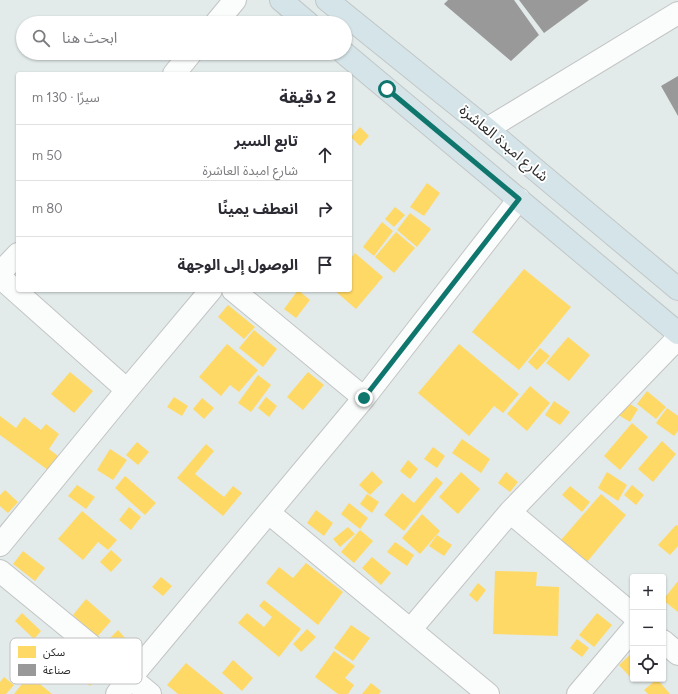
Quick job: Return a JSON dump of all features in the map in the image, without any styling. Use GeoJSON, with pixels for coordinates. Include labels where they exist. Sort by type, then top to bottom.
{"type":"FeatureCollection","features":[{"type":"Feature","properties":{"kind":"main road"},"geometry":{"type":"LineString","coordinates":[[281,0],[300,16]]}},
{"type":"Feature","properties":{"kind":"main road","name":"شارع امبدة العاشرة"},"geometry":{"type":"LineString","coordinates":[[327,0],[347,16]]}},
{"type":"Feature","properties":{"kind":"main road","name":"شارع امبدة العاشرة"},"geometry":{"type":"LineString","coordinates":[[352,20],[487,129],[678,289]]}},
{"type":"Feature","properties":{"kind":"main road"},"geometry":{"type":"LineString","coordinates":[[352,60],[678,333]]}},
{"type":"Feature","properties":{"kind":"street"},"geometry":{"type":"LineString","coordinates":[[222,16],[235,0]]}},
{"type":"Feature","properties":{"kind":"street"},"geometry":{"type":"LineString","coordinates":[[487,129],[678,13]]}},
{"type":"Feature","properties":{"kind":"street"},"geometry":{"type":"LineString","coordinates":[[176,72],[185,60]]}},
{"type":"Feature","properties":{"kind":"street"},"geometry":{"type":"LineString","coordinates":[[142,665],[364,398],[519,199]]}},
{"type":"Feature","properties":{"kind":"street"},"geometry":{"type":"LineString","coordinates":[[0,273],[16,256]]}},
{"type":"Feature","properties":{"kind":"street"},"geometry":{"type":"LineString","coordinates":[[0,277],[16,291]]}},
{"type":"Feature","properties":{"kind":"street"},"geometry":{"type":"LineString","coordinates":[[17,292],[127,390]]}},
{"type":"Feature","properties":{"kind":"street"},"geometry":{"type":"LineString","coordinates":[[0,545],[209,292]]}},
{"type":"Feature","properties":{"kind":"street"},"geometry":{"type":"LineString","coordinates":[[235,292],[364,398]]}},
{"type":"Feature","properties":{"kind":"street"},"geometry":{"type":"LineString","coordinates":[[411,629],[510,512],[678,338]]}},
{"type":"Feature","properties":{"kind":"street"},"geometry":{"type":"LineString","coordinates":[[510,512],[630,612]]}},
{"type":"Feature","properties":{"kind":"street"},"geometry":{"type":"LineString","coordinates":[[269,513],[488,694]]}},
{"type":"Feature","properties":{"kind":"street"},"geometry":{"type":"LineString","coordinates":[[0,571],[72,638]]}},
{"type":"Feature","properties":{"kind":"street"},"geometry":{"type":"LineString","coordinates":[[578,694],[630,633]]}},
{"type":"Feature","properties":{"kind":"street"},"geometry":{"type":"LineString","coordinates":[[666,644],[678,654]]}},
{"type":"Feature","properties":{"kind":"street"},"geometry":{"type":"LineString","coordinates":[[124,686],[150,694]]}},
{"type":"Feature","properties":{"kind":"building: سكن"},"geometry":{"type":"Polygon","coordinates":[[[360,127],[369,136],[360,146],[352,138],[352,136],[360,127]]]}},
{"type":"Feature","properties":{"kind":"building: سكن"},"geometry":{"type":"Polygon","coordinates":[[[427,183],[440,193],[424,216],[410,207],[427,183]]]}},
{"type":"Feature","properties":{"kind":"building: سكن"},"geometry":{"type":"Polygon","coordinates":[[[395,207],[405,215],[394,227],[385,219],[395,207]]]}},
{"type":"Feature","properties":{"kind":"building: سكن"},"geometry":{"type":"Polygon","coordinates":[[[410,213],[431,229],[417,247],[397,230],[410,213]]]}},
{"type":"Feature","properties":{"kind":"building: سكن"},"geometry":{"type":"Polygon","coordinates":[[[382,222],[393,231],[374,256],[363,247],[382,222]]]}},
{"type":"Feature","properties":{"kind":"building: سكن"},"geometry":{"type":"Polygon","coordinates":[[[396,232],[415,248],[394,273],[375,257],[396,232]]]}},
{"type":"Feature","properties":{"kind":"building: سكن"},"geometry":{"type":"Polygon","coordinates":[[[355,253],[383,277],[356,309],[336,292],[352,292],[352,257],[355,253]]]}},
{"type":"Feature","properties":{"kind":"building: سكن"},"geometry":{"type":"Polygon","coordinates":[[[524,269],[571,307],[519,370],[472,332],[524,269]]]}},
{"type":"Feature","properties":{"kind":"building: سكن"},"geometry":{"type":"Polygon","coordinates":[[[297,292],[300,292],[310,300],[296,318],[284,309],[297,292]]]}},
{"type":"Feature","properties":{"kind":"building: سكن"},"geometry":{"type":"Polygon","coordinates":[[[228,305],[255,327],[244,339],[218,317],[228,305]]]}},
{"type":"Feature","properties":{"kind":"building: سكن"},"geometry":{"type":"Polygon","coordinates":[[[254,330],[277,349],[263,367],[239,348],[254,330]]]}},
{"type":"Feature","properties":{"kind":"building: سكن"},"geometry":{"type":"Polygon","coordinates":[[[568,337],[590,355],[569,381],[546,363],[568,337]]]}},
{"type":"Feature","properties":{"kind":"building: سكن"},"geometry":{"type":"Polygon","coordinates":[[[227,344],[258,370],[239,392],[230,385],[221,396],[199,377],[227,344]]]}},
{"type":"Feature","properties":{"kind":"building: سكن"},"geometry":{"type":"Polygon","coordinates":[[[459,344],[519,394],[503,413],[494,406],[469,436],[418,393],[459,344]]]}},
{"type":"Feature","properties":{"kind":"building: سكن"},"geometry":{"type":"Polygon","coordinates":[[[540,348],[550,356],[537,370],[528,362],[540,348]]]}},
{"type":"Feature","properties":{"kind":"building: سكن"},"geometry":{"type":"Polygon","coordinates":[[[70,372],[93,391],[74,413],[51,394],[70,372]]]}},
{"type":"Feature","properties":{"kind":"building: سكن"},"geometry":{"type":"Polygon","coordinates":[[[308,372],[324,385],[303,410],[287,397],[308,372]]]}},
{"type":"Feature","properties":{"kind":"building: سكن"},"geometry":{"type":"Polygon","coordinates":[[[258,375],[271,385],[251,412],[238,403],[258,375]]]}},
{"type":"Feature","properties":{"kind":"building: سكن"},"geometry":{"type":"Polygon","coordinates":[[[530,386],[550,403],[527,431],[507,414],[530,386]]]}},
{"type":"Feature","properties":{"kind":"building: سكن"},"geometry":{"type":"Polygon","coordinates":[[[647,391],[666,407],[656,419],[637,404],[647,391]]]}},
{"type":"Feature","properties":{"kind":"building: سكن"},"geometry":{"type":"Polygon","coordinates":[[[174,397],[188,406],[182,416],[167,407],[174,397]]]}},
{"type":"Feature","properties":{"kind":"building: سكن"},"geometry":{"type":"Polygon","coordinates":[[[266,397],[277,406],[269,417],[258,408],[266,397]]]}},
{"type":"Feature","properties":{"kind":"building: سكن"},"geometry":{"type":"Polygon","coordinates":[[[202,398],[214,408],[204,419],[193,409],[202,398]]]}},
{"type":"Feature","properties":{"kind":"building: سكن"},"geometry":{"type":"Polygon","coordinates":[[[554,401],[570,412],[560,425],[545,415],[554,401]]]}},
{"type":"Feature","properties":{"kind":"building: سكن"},"geometry":{"type":"Polygon","coordinates":[[[625,401],[638,409],[630,422],[617,414],[625,401]]]}},
{"type":"Feature","properties":{"kind":"building: سكن"},"geometry":{"type":"Polygon","coordinates":[[[667,408],[678,416],[678,431],[674,436],[656,423],[667,408]]]}},
{"type":"Feature","properties":{"kind":"building: سكن"},"geometry":{"type":"Polygon","coordinates":[[[0,416],[16,428],[24,417],[41,430],[46,424],[59,434],[49,449],[58,456],[48,470],[0,435],[0,416]]]}},
{"type":"Feature","properties":{"kind":"building: سكن"},"geometry":{"type":"Polygon","coordinates":[[[632,423],[648,437],[620,470],[604,456],[632,423]]]}},
{"type":"Feature","properties":{"kind":"building: سكن"},"geometry":{"type":"Polygon","coordinates":[[[462,439],[490,459],[481,473],[452,453],[462,439]]]}},
{"type":"Feature","properties":{"kind":"building: سكن"},"geometry":{"type":"Polygon","coordinates":[[[662,441],[676,454],[653,482],[638,469],[662,441]]]}},
{"type":"Feature","properties":{"kind":"building: سكن"},"geometry":{"type":"Polygon","coordinates":[[[137,442],[149,452],[138,465],[126,455],[137,442]]]}},
{"type":"Feature","properties":{"kind":"building: سكن"},"geometry":{"type":"Polygon","coordinates":[[[206,444],[214,451],[195,474],[224,497],[233,486],[242,493],[223,516],[177,478],[206,444]]]}},
{"type":"Feature","properties":{"kind":"building: سكن"},"geometry":{"type":"Polygon","coordinates":[[[433,447],[445,456],[437,468],[424,459],[433,447]]]}},
{"type":"Feature","properties":{"kind":"building: سكن"},"geometry":{"type":"Polygon","coordinates":[[[110,449],[127,460],[113,480],[97,470],[110,449]]]}},
{"type":"Feature","properties":{"kind":"building: سكن"},"geometry":{"type":"Polygon","coordinates":[[[408,460],[418,469],[410,479],[400,471],[408,460]]]}},
{"type":"Feature","properties":{"kind":"building: سكن"},"geometry":{"type":"Polygon","coordinates":[[[372,471],[383,482],[370,495],[359,485],[372,471]]]}},
{"type":"Feature","properties":{"kind":"building: سكن"},"geometry":{"type":"Polygon","coordinates":[[[461,472],[480,489],[458,514],[439,497],[461,472]]]}},
{"type":"Feature","properties":{"kind":"building: سكن"},"geometry":{"type":"Polygon","coordinates":[[[506,472],[518,482],[510,492],[498,483],[506,472]]]}},
{"type":"Feature","properties":{"kind":"building: سكن"},"geometry":{"type":"Polygon","coordinates":[[[607,472],[627,485],[618,501],[598,488],[607,472]]]}},
{"type":"Feature","properties":{"kind":"building: سكن"},"geometry":{"type":"Polygon","coordinates":[[[125,476],[156,503],[145,515],[115,488],[125,476]]]}},
{"type":"Feature","properties":{"kind":"building: سكن"},"geometry":{"type":"Polygon","coordinates":[[[436,477],[443,483],[404,531],[384,515],[402,493],[414,503],[436,477]]]}},
{"type":"Feature","properties":{"kind":"building: سكن"},"geometry":{"type":"Polygon","coordinates":[[[77,485],[95,497],[86,509],[68,496],[77,485]]]}},
{"type":"Feature","properties":{"kind":"building: سكن"},"geometry":{"type":"Polygon","coordinates":[[[632,485],[644,495],[636,505],[624,495],[632,485]]]}},
{"type":"Feature","properties":{"kind":"building: سكن"},"geometry":{"type":"Polygon","coordinates":[[[570,486],[590,502],[582,512],[562,495],[570,486]]]}},
{"type":"Feature","properties":{"kind":"building: سكن"},"geometry":{"type":"Polygon","coordinates":[[[5,490],[18,502],[8,513],[0,506],[0,495],[5,490]]]}},
{"type":"Feature","properties":{"kind":"building: سكن"},"geometry":{"type":"Polygon","coordinates":[[[367,494],[379,502],[372,513],[360,504],[367,494]]]}},
{"type":"Feature","properties":{"kind":"building: سكن"},"geometry":{"type":"Polygon","coordinates":[[[601,494],[626,515],[587,562],[561,540],[601,494]]]}},
{"type":"Feature","properties":{"kind":"building: سكن"},"geometry":{"type":"Polygon","coordinates":[[[349,503],[368,518],[360,529],[341,514],[349,503]]]}},
{"type":"Feature","properties":{"kind":"building: سكن"},"geometry":{"type":"Polygon","coordinates":[[[129,507],[141,517],[131,530],[119,520],[129,507]]]}},
{"type":"Feature","properties":{"kind":"building: سكن"},"geometry":{"type":"Polygon","coordinates":[[[316,510],[333,523],[324,536],[307,523],[316,510]]]}},
{"type":"Feature","properties":{"kind":"building: سكن"},"geometry":{"type":"Polygon","coordinates":[[[82,511],[117,540],[108,550],[98,542],[83,560],[58,539],[82,511]]]}},
{"type":"Feature","properties":{"kind":"building: سكن"},"geometry":{"type":"Polygon","coordinates":[[[422,514],[440,531],[420,554],[402,538],[422,514]]]}},
{"type":"Feature","properties":{"kind":"building: سكن"},"geometry":{"type":"Polygon","coordinates":[[[676,525],[678,526],[678,546],[670,555],[658,545],[676,525]]]}},
{"type":"Feature","properties":{"kind":"building: سكن"},"geometry":{"type":"Polygon","coordinates":[[[348,527],[355,534],[340,547],[333,539],[348,527]]]}},
{"type":"Feature","properties":{"kind":"building: سكن"},"geometry":{"type":"Polygon","coordinates":[[[360,530],[373,541],[354,563],[341,552],[360,530]]]}},
{"type":"Feature","properties":{"kind":"building: سكن"},"geometry":{"type":"Polygon","coordinates":[[[437,535],[452,545],[444,556],[429,546],[437,535]]]}},
{"type":"Feature","properties":{"kind":"building: سكن"},"geometry":{"type":"Polygon","coordinates":[[[395,542],[414,555],[407,566],[387,552],[395,542]]]}},
{"type":"Feature","properties":{"kind":"building: سكن"},"geometry":{"type":"Polygon","coordinates":[[[111,550],[122,560],[111,572],[100,562],[111,550]]]}},
{"type":"Feature","properties":{"kind":"building: سكن"},"geometry":{"type":"Polygon","coordinates":[[[23,551],[45,568],[35,581],[13,564],[23,551]]]}},
{"type":"Feature","properties":{"kind":"building: سكن"},"geometry":{"type":"Polygon","coordinates":[[[372,557],[391,573],[381,585],[362,568],[372,557]]]}},
{"type":"Feature","properties":{"kind":"building: سكن"},"geometry":{"type":"Polygon","coordinates":[[[306,563],[343,592],[318,625],[266,583],[279,567],[293,578],[306,563]]]}},
{"type":"Feature","properties":{"kind":"building: سكن"},"geometry":{"type":"Polygon","coordinates":[[[495,571],[537,572],[536,586],[559,587],[558,636],[493,634],[495,571]]]}},
{"type":"Feature","properties":{"kind":"building: سكن"},"geometry":{"type":"Polygon","coordinates":[[[161,577],[172,586],[163,596],[152,587],[161,577]]]}},
{"type":"Feature","properties":{"kind":"building: سكن"},"geometry":{"type":"Polygon","coordinates":[[[678,581],[678,612],[666,602],[666,596],[678,581]]]}},
{"type":"Feature","properties":{"kind":"building: سكن"},"geometry":{"type":"Polygon","coordinates":[[[478,583],[486,590],[477,602],[469,595],[478,583]]]}},
{"type":"Feature","properties":{"kind":"building: سكن"},"geometry":{"type":"Polygon","coordinates":[[[86,599],[111,621],[97,637],[73,615],[86,599]]]}},
{"type":"Feature","properties":{"kind":"building: سكن"},"geometry":{"type":"Polygon","coordinates":[[[264,600],[301,629],[279,657],[238,623],[247,613],[264,627],[272,617],[259,606],[264,600]]]}},
{"type":"Feature","properties":{"kind":"building: سكن"},"geometry":{"type":"Polygon","coordinates":[[[22,613],[41,631],[35,638],[33,638],[15,621],[22,613]]]}},
{"type":"Feature","properties":{"kind":"building: سكن"},"geometry":{"type":"Polygon","coordinates":[[[597,613],[612,625],[594,647],[579,635],[597,613]]]}},
{"type":"Feature","properties":{"kind":"building: سكن"},"geometry":{"type":"Polygon","coordinates":[[[351,625],[370,638],[353,661],[334,648],[351,625]]]}},
{"type":"Feature","properties":{"kind":"building: سكن"},"geometry":{"type":"Polygon","coordinates":[[[307,629],[316,637],[301,652],[293,644],[307,629]]]}},
{"type":"Feature","properties":{"kind":"building: سكن"},"geometry":{"type":"Polygon","coordinates":[[[118,630],[125,638],[110,638],[118,630]]]}},
{"type":"Feature","properties":{"kind":"building: سكن"},"geometry":{"type":"Polygon","coordinates":[[[577,639],[589,648],[582,657],[570,648],[577,639]]]}},
{"type":"Feature","properties":{"kind":"building: سكن"},"geometry":{"type":"Polygon","coordinates":[[[334,651],[355,666],[345,678],[354,685],[348,694],[338,694],[315,677],[334,651]]]}},
{"type":"Feature","properties":{"kind":"building: سكن"},"geometry":{"type":"Polygon","coordinates":[[[630,655],[630,677],[619,665],[630,655]]]}},
{"type":"Feature","properties":{"kind":"building: سكن"},"geometry":{"type":"Polygon","coordinates":[[[233,660],[253,678],[242,691],[222,673],[233,660]]]}},
{"type":"Feature","properties":{"kind":"building: سكن"},"geometry":{"type":"Polygon","coordinates":[[[186,663],[224,694],[178,694],[167,685],[186,663]]]}},
{"type":"Feature","properties":{"kind":"building: سكن"},"geometry":{"type":"Polygon","coordinates":[[[4,677],[10,682],[10,684],[14,685],[6,694],[0,694],[0,682],[4,677]]]}},
{"type":"Feature","properties":{"kind":"building: سكن"},"geometry":{"type":"Polygon","coordinates":[[[653,682],[660,682],[670,694],[648,694],[644,690],[653,682]]]}},
{"type":"Feature","properties":{"kind":"building: سكن"},"geometry":{"type":"Polygon","coordinates":[[[371,683],[381,691],[379,694],[362,694],[371,683]]]}},
{"type":"Feature","properties":{"kind":"building: سكن"},"geometry":{"type":"Polygon","coordinates":[[[22,684],[40,684],[52,694],[14,694],[22,684]]]}},
{"type":"Feature","properties":{"kind":"building: صناعة"},"geometry":{"type":"Polygon","coordinates":[[[448,0],[514,0],[539,35],[511,61],[444,4],[448,0]]]}},
{"type":"Feature","properties":{"kind":"building: صناعة"},"geometry":{"type":"Polygon","coordinates":[[[519,0],[589,0],[544,33],[519,0]]]}},
{"type":"Feature","properties":{"kind":"building: صناعة"},"geometry":{"type":"Polygon","coordinates":[[[678,76],[678,116],[661,86],[678,76]]]}},
{"type":"Feature","properties":{"kind":"route"},"geometry":{"type":"LineString","coordinates":[[364,398],[519,199],[387,89]]}}]}
